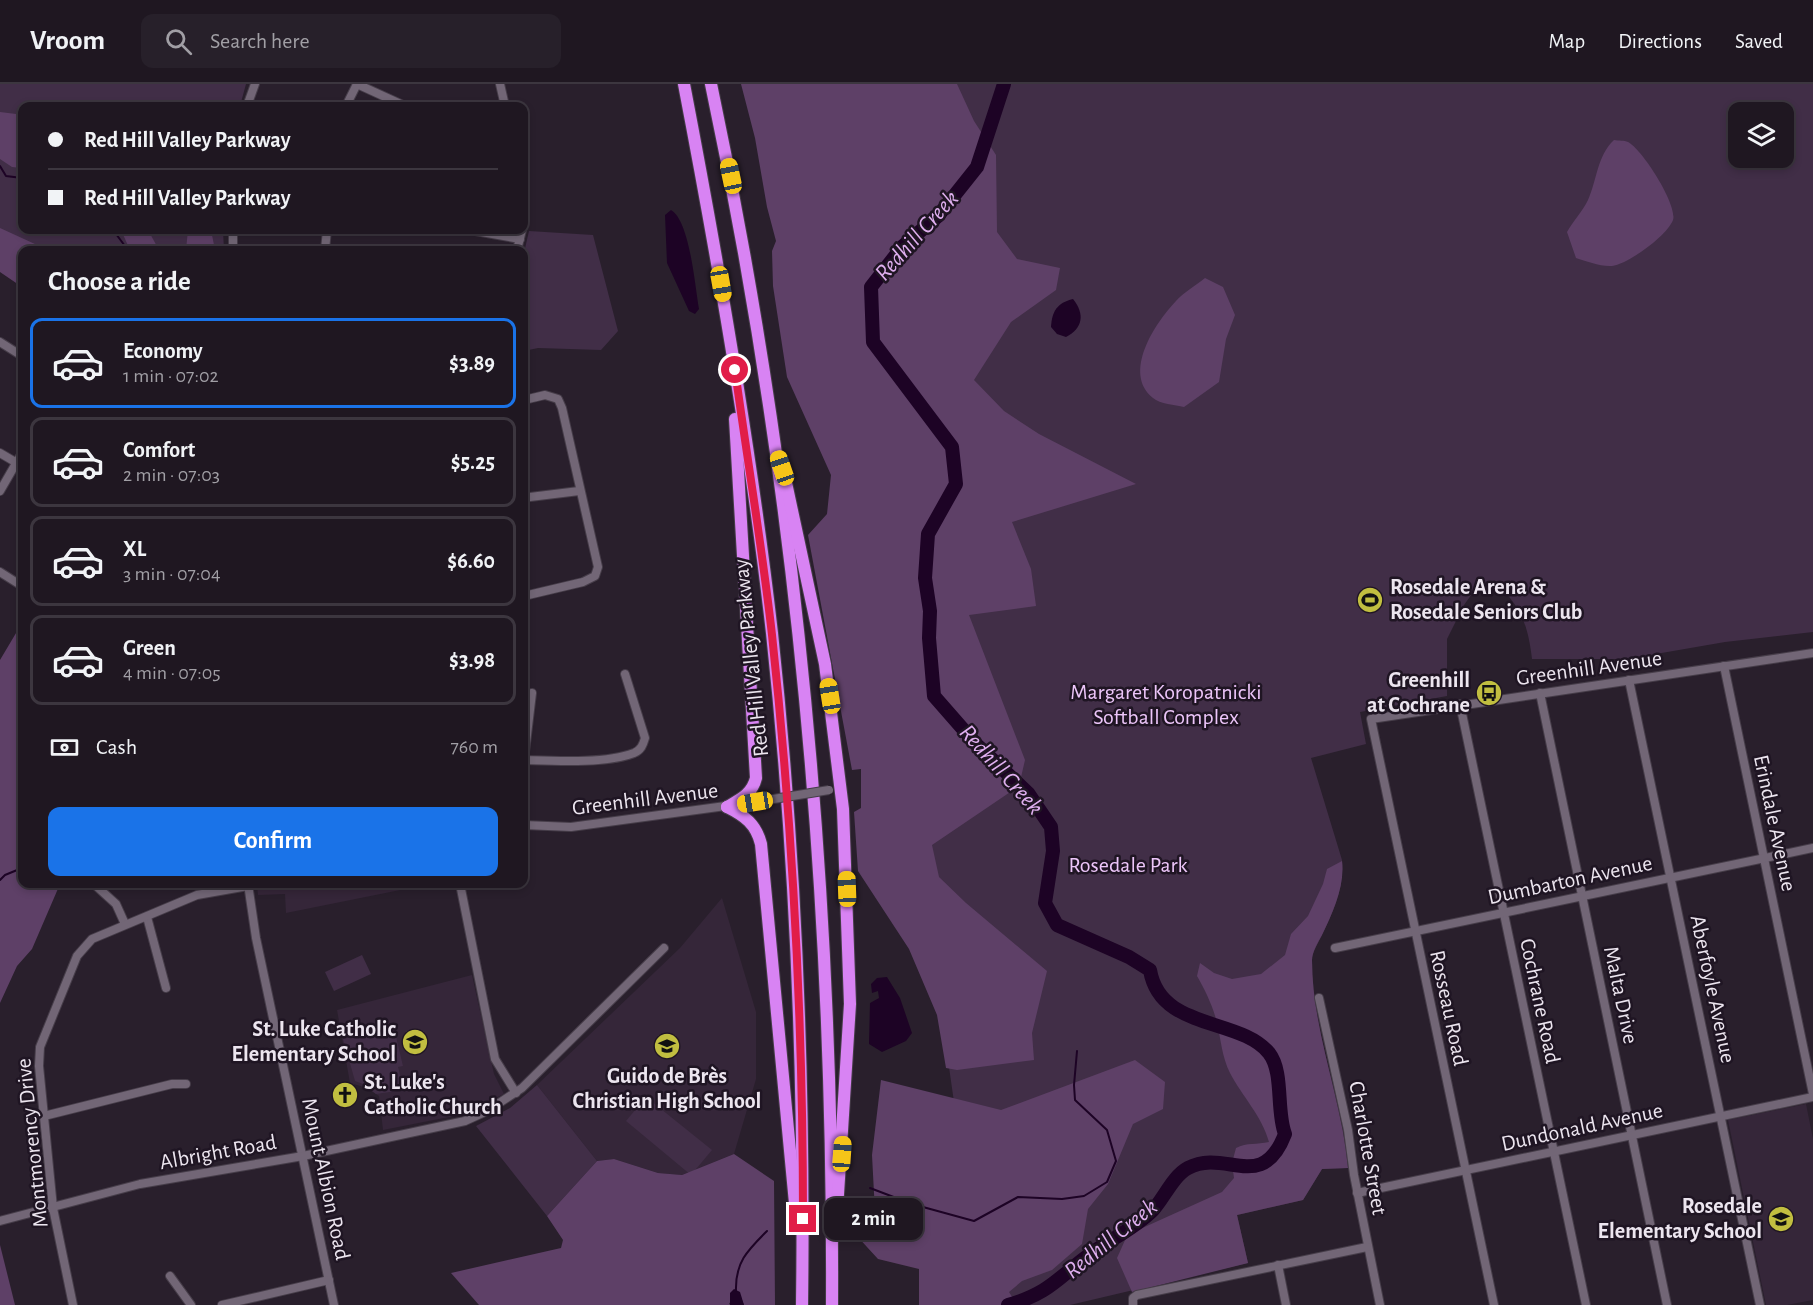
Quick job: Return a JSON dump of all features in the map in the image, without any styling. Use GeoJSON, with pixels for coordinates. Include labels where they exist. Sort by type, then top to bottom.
{"type":"FeatureCollection","features":[{"type":"Feature","properties":{"kind":"highway","name":"Red Hill Valley Parkway"},"geometry":{"type":"LineString","coordinates":[[684,84],[733,358],[767,593],[786,782],[800,1024],[802,1305]]}},
{"type":"Feature","properties":{"kind":"highway"},"geometry":{"type":"LineString","coordinates":[[711,84],[736,199],[776,451],[798,642],[818,865],[825,987],[833,1232],[832,1305]]}},
{"type":"Feature","properties":{"kind":"highway"},"geometry":{"type":"LineString","coordinates":[[727,807],[747,796],[754,788],[756,778],[731,383],[733,358]]}},
{"type":"Feature","properties":{"kind":"highway"},"geometry":{"type":"LineString","coordinates":[[776,451],[788,485],[825,664],[835,789],[850,1004],[839,1189],[833,1232]]}},
{"type":"Feature","properties":{"kind":"highway"},"geometry":{"type":"LineString","coordinates":[[727,807],[745,815],[751,822],[761,844],[802,1265]]}},
{"type":"Feature","properties":{"kind":"street"},"geometry":{"type":"LineString","coordinates":[[248,102],[255,84]]}},
{"type":"Feature","properties":{"kind":"street"},"geometry":{"type":"LineString","coordinates":[[348,102],[357,84],[396,102]]}},
{"type":"Feature","properties":{"kind":"street"},"geometry":{"type":"LineString","coordinates":[[500,84],[504,102]]}},
{"type":"Feature","properties":{"kind":"street"},"geometry":{"type":"LineString","coordinates":[[492,234],[520,239]]}},
{"type":"Feature","properties":{"kind":"street"},"geometry":{"type":"LineString","coordinates":[[518,246],[521,234]]}},
{"type":"Feature","properties":{"kind":"street"},"geometry":{"type":"LineString","coordinates":[[0,342],[18,353]]}},
{"type":"Feature","properties":{"kind":"street"},"geometry":{"type":"LineString","coordinates":[[528,399],[545,394],[558,399],[598,567],[595,576],[583,582],[528,595]]}},
{"type":"Feature","properties":{"kind":"street"},"geometry":{"type":"LineString","coordinates":[[0,453],[17,463],[0,491]]}},
{"type":"Feature","properties":{"kind":"street"},"geometry":{"type":"LineString","coordinates":[[530,497],[579,491]]}},
{"type":"Feature","properties":{"kind":"street"},"geometry":{"type":"LineString","coordinates":[[0,572],[18,583]]}},
{"type":"Feature","properties":{"kind":"street","name":"Greenhill Avenue"},"geometry":{"type":"LineString","coordinates":[[1371,719],[1813,653]]}},
{"type":"Feature","properties":{"kind":"street","name":"Erindale Avenue"},"geometry":{"type":"LineString","coordinates":[[1724,666],[1813,1095]]}},
{"type":"Feature","properties":{"kind":"street"},"geometry":{"type":"LineString","coordinates":[[528,760],[587,760],[635,753],[643,747],[645,738],[625,674]]}},
{"type":"Feature","properties":{"kind":"street","name":"Aberfoyle Avenue"},"geometry":{"type":"LineString","coordinates":[[1629,680],[1760,1305]]}},
{"type":"Feature","properties":{"kind":"street"},"geometry":{"type":"LineString","coordinates":[[528,726],[532,693]]}},
{"type":"Feature","properties":{"kind":"street","name":"Malta Drive"},"geometry":{"type":"LineString","coordinates":[[1540,693],[1667,1305]]}},
{"type":"Feature","properties":{"kind":"street","name":"Cochrane Road"},"geometry":{"type":"LineString","coordinates":[[1460,704],[1586,1305]]}},
{"type":"Feature","properties":{"kind":"street","name":"Rosseau Road"},"geometry":{"type":"LineString","coordinates":[[1371,719],[1494,1305]]}},
{"type":"Feature","properties":{"kind":"street","name":"Greenhill Avenue"},"geometry":{"type":"LineString","coordinates":[[528,825],[582,826],[727,807],[835,789]]}},
{"type":"Feature","properties":{"kind":"street","name":"Dumbarton Avenue"},"geometry":{"type":"LineString","coordinates":[[1335,948],[1813,848]]}},
{"type":"Feature","properties":{"kind":"street"},"geometry":{"type":"LineString","coordinates":[[98,888],[116,904],[125,924]]}},
{"type":"Feature","properties":{"kind":"street","name":"Montmorency Drive"},"geometry":{"type":"LineString","coordinates":[[73,1305],[53,1208],[40,1047],[77,956],[92,939],[197,895],[233,888]]}},
{"type":"Feature","properties":{"kind":"street","name":"Mount Albion Road"},"geometry":{"type":"LineString","coordinates":[[248,888],[256,938],[334,1305]]}},
{"type":"Feature","properties":{"kind":"street"},"geometry":{"type":"LineString","coordinates":[[461,888],[495,1059],[516,1093]]}},
{"type":"Feature","properties":{"kind":"street"},"geometry":{"type":"LineString","coordinates":[[147,917],[166,988]]}},
{"type":"Feature","properties":{"kind":"street","name":"Albright Road"},"geometry":{"type":"LineString","coordinates":[[0,1221],[140,1184],[303,1156],[465,1121],[487,1111],[516,1093],[664,948]]}},
{"type":"Feature","properties":{"kind":"street","name":"Charlotte Street"},"geometry":{"type":"LineString","coordinates":[[1319,998],[1346,1119],[1357,1193],[1380,1305]]}},
{"type":"Feature","properties":{"kind":"street"},"geometry":{"type":"LineString","coordinates":[[44,1116],[172,1084],[186,1084]]}},
{"type":"Feature","properties":{"kind":"street","name":"Dundonald Avenue"},"geometry":{"type":"LineString","coordinates":[[1357,1193],[1632,1136],[1813,1095]]}},
{"type":"Feature","properties":{"kind":"street"},"geometry":{"type":"LineString","coordinates":[[1133,1305],[1133,1298],[1137,1295],[1368,1247]]}},
{"type":"Feature","properties":{"kind":"street"},"geometry":{"type":"LineString","coordinates":[[1278,1265],[1286,1305]]}},
{"type":"Feature","properties":{"kind":"street"},"geometry":{"type":"LineString","coordinates":[[170,1276],[191,1305]]}},
{"type":"Feature","properties":{"kind":"street"},"geometry":{"type":"LineString","coordinates":[[222,1305],[328,1280]]}},
{"type":"Feature","properties":{"kind":"shaded area"},"geometry":{"type":"Polygon","coordinates":[[[741,84],[957,84],[974,121],[996,155],[997,232],[1017,259],[1060,268],[1056,290],[1011,322],[974,380],[1004,411],[1039,434],[1136,484],[1012,522],[1031,569],[1036,606],[969,615],[1025,760],[1019,786],[932,845],[939,877],[966,903],[1047,971],[1032,1033],[1034,1060],[957,1070],[946,1068],[937,1015],[909,949],[858,871],[854,812],[861,808],[861,769],[852,770],[808,535],[827,514],[831,475],[787,377],[773,286],[772,251],[776,241],[767,207],[755,138],[741,84]]]}},
{"type":"Feature","properties":{"kind":"shaded area"},"geometry":{"type":"Polygon","coordinates":[[[0,112],[16,114],[18,116],[18,168],[12,167],[0,159],[0,112]]]}},
{"type":"Feature","properties":{"kind":"shaded area"},"geometry":{"type":"Polygon","coordinates":[[[1614,140],[1628,142],[1642,155],[1665,191],[1670,202],[1673,220],[1663,234],[1646,248],[1619,264],[1608,266],[1576,258],[1567,232],[1588,200],[1604,153],[1614,140]]]}},
{"type":"Feature","properties":{"kind":"shaded area"},"geometry":{"type":"Polygon","coordinates":[[[671,210],[683,227],[691,255],[699,309],[695,314],[689,311],[667,263],[665,215],[671,210]]]}},
{"type":"Feature","properties":{"kind":"shaded area"},"geometry":{"type":"Polygon","coordinates":[[[0,228],[39,246],[18,246],[18,284],[0,272],[0,228]]]}},
{"type":"Feature","properties":{"kind":"shaded area"},"geometry":{"type":"Polygon","coordinates":[[[123,234],[150,234],[157,246],[128,246],[123,234]]]}},
{"type":"Feature","properties":{"kind":"shaded area"},"geometry":{"type":"Polygon","coordinates":[[[188,234],[212,234],[214,246],[186,246],[188,234]]]}},
{"type":"Feature","properties":{"kind":"shaded area"},"geometry":{"type":"Polygon","coordinates":[[[1205,278],[1223,287],[1235,315],[1226,339],[1219,382],[1184,407],[1160,402],[1144,388],[1141,362],[1145,348],[1168,310],[1182,295],[1205,278]]]}},
{"type":"Feature","properties":{"kind":"shaded area"},"geometry":{"type":"Polygon","coordinates":[[[1073,299],[1081,315],[1079,325],[1066,337],[1057,334],[1051,327],[1052,321],[1056,308],[1073,299]]]}},
{"type":"Feature","properties":{"kind":"shaded area"},"geometry":{"type":"Polygon","coordinates":[[[18,630],[18,888],[58,888],[32,949],[17,966],[0,1003],[0,660],[18,630]]]}},
{"type":"Feature","properties":{"kind":"shaded area"},"geometry":{"type":"Polygon","coordinates":[[[1342,861],[1342,880],[1337,899],[1314,950],[1312,960],[1317,1013],[1340,1116],[1348,1168],[1322,1169],[1303,1200],[1237,1215],[1248,1263],[1132,1292],[1117,1258],[1126,1238],[1138,1230],[1222,1192],[1234,1178],[1232,1163],[1236,1148],[1269,1142],[1262,1123],[1227,1067],[1213,1010],[1197,976],[1200,963],[1214,973],[1232,979],[1261,974],[1285,955],[1291,934],[1308,916],[1323,884],[1327,869],[1342,861]]]}},
{"type":"Feature","properties":{"kind":"shaded area"},"geometry":{"type":"Polygon","coordinates":[[[257,888],[410,888],[286,913],[285,894],[258,895],[257,888]]]}},
{"type":"Feature","properties":{"kind":"shaded area","name":"Guido de Brès Christian High School"},"geometry":{"type":"Polygon","coordinates":[[[722,898],[756,1012],[756,1079],[734,1154],[682,1175],[658,1173],[614,1159],[597,1161],[537,1085],[680,948],[722,898]]]}},
{"type":"Feature","properties":{"kind":"shaded area","name":"St. Luke Catholic Elementary School"},"geometry":{"type":"Polygon","coordinates":[[[472,975],[494,1074],[504,1094],[459,1115],[383,1130],[379,1096],[367,1088],[350,1083],[337,1010],[472,975]]]}},
{"type":"Feature","properties":{"kind":"shaded area"},"geometry":{"type":"Polygon","coordinates":[[[887,977],[900,998],[912,1033],[906,1041],[882,1052],[869,1044],[870,1003],[879,998],[878,991],[872,993],[871,984],[877,978],[887,977]]]}},
{"type":"Feature","properties":{"kind":"shaded area"},"geometry":{"type":"Polygon","coordinates":[[[1135,1060],[1165,1082],[1163,1109],[1133,1124],[1108,1184],[1088,1209],[1082,1244],[1052,1270],[1022,1281],[1009,1292],[1017,1305],[919,1305],[919,1269],[878,1259],[856,1235],[875,1212],[872,1155],[881,1080],[1001,1110],[1135,1060]]]}},
{"type":"Feature","properties":{"kind":"shaded area","name":"Rosedale Elementary School"},"geometry":{"type":"Polygon","coordinates":[[[1806,1104],[1813,1139],[1813,1300],[1787,1305],[1766,1305],[1728,1120],[1806,1104]]]}},
{"type":"Feature","properties":{"kind":"shaded area"},"geometry":{"type":"Polygon","coordinates":[[[734,1154],[774,1181],[775,1305],[744,1305],[742,1300],[729,1303],[730,1305],[479,1305],[451,1273],[561,1248],[563,1240],[547,1216],[597,1161],[614,1159],[658,1173],[682,1175],[734,1154]]]}},
{"type":"Feature","properties":{"kind":"shaded area"},"geometry":{"type":"Polygon","coordinates":[[[0,1245],[15,1305],[0,1305],[0,1245]]]}},
{"type":"Feature","properties":{"kind":"shaded area"},"geometry":{"type":"Polygon","coordinates":[[[734,1289],[740,1292],[744,1305],[730,1305],[730,1293],[734,1289]]]}},
{"type":"Feature","properties":{"kind":"green space"},"geometry":{"type":"Polygon","coordinates":[[[0,84],[246,84],[241,102],[18,102],[18,234],[223,234],[224,246],[27,246],[0,231],[0,84]]]}},
{"type":"Feature","properties":{"kind":"green space"},"geometry":{"type":"Polygon","coordinates":[[[915,84],[1813,84],[1813,632],[1725,642],[1627,659],[1532,659],[1522,617],[1511,599],[1495,582],[1479,584],[1464,605],[1447,639],[1447,696],[1360,712],[1366,744],[1311,758],[1342,860],[1342,879],[1337,899],[1314,950],[1312,960],[1317,1013],[1340,1116],[1348,1168],[1322,1169],[1303,1200],[1237,1215],[1248,1263],[1070,1305],[983,1305],[925,899],[972,373],[915,84]]]}},
{"type":"Feature","properties":{"kind":"green space"},"geometry":{"type":"Polygon","coordinates":[[[529,231],[593,235],[618,331],[601,350],[538,348],[528,350],[528,246],[526,246],[529,231]]]}},
{"type":"Feature","properties":{"kind":"green space"},"geometry":{"type":"Polygon","coordinates":[[[362,955],[371,974],[334,991],[325,972],[362,955]]]}},
{"type":"Feature","properties":{"kind":"green space"},"geometry":{"type":"Polygon","coordinates":[[[393,1024],[403,1066],[398,1067],[404,1090],[376,1094],[355,1081],[343,1039],[374,1032],[373,1028],[393,1024]]]}},
{"type":"Feature","properties":{"kind":"green space"},"geometry":{"type":"Polygon","coordinates":[[[537,1085],[597,1161],[547,1216],[476,1126],[510,1108],[537,1085]]]}},
{"type":"Feature","properties":{"kind":"green space"},"geometry":{"type":"Polygon","coordinates":[[[646,1097],[712,1150],[691,1175],[626,1121],[646,1097]]]}},
{"type":"Feature","properties":{"kind":"waterway","name":"Redhill Creek"},"geometry":{"type":"LineString","coordinates":[[1004,84],[977,167],[938,216],[903,246],[871,287],[873,342],[952,447],[956,484],[928,534],[925,578],[930,611],[929,638],[934,696],[976,744],[1028,793],[1051,827],[1053,851],[1045,903],[1057,925],[1129,957],[1150,970],[1157,990],[1169,1004],[1184,1014],[1240,1033],[1269,1053],[1277,1070],[1282,1125],[1285,1134],[1276,1152],[1265,1162],[1254,1166],[1202,1163],[1188,1168],[1173,1182],[1153,1210],[1139,1222],[1093,1252],[1045,1289],[1008,1305]]}},
{"type":"Feature","properties":{"kind":"waterway"},"geometry":{"type":"LineString","coordinates":[[0,166],[6,176],[18,178]]}},
{"type":"Feature","properties":{"kind":"waterway"},"geometry":{"type":"LineString","coordinates":[[116,234],[125,246]]}},
{"type":"Feature","properties":{"kind":"waterway"},"geometry":{"type":"LineString","coordinates":[[0,880],[5,875],[18,870]]}},
{"type":"Feature","properties":{"kind":"waterway"},"geometry":{"type":"LineString","coordinates":[[870,1188],[912,1204],[974,1221],[1018,1197],[1062,1199],[1084,1196],[1107,1182],[1116,1161],[1107,1130],[1075,1100],[1077,1051]]}},
{"type":"Feature","properties":{"kind":"waterway"},"geometry":{"type":"LineString","coordinates":[[736,1291],[740,1264],[767,1231]]}},
{"type":"Feature","properties":{"kind":"place","name":"Rosedale Arena & Rosedale Seniors Club"},"geometry":{"type":"Point","coordinates":[1370,600]}},
{"type":"Feature","properties":{"kind":"place","name":"Greenhill at Cochrane"},"geometry":{"type":"Point","coordinates":[1489,693]}},
{"type":"Feature","properties":{"kind":"place","name":"St. Luke Catholic Elementary School"},"geometry":{"type":"Point","coordinates":[415,1042]}},
{"type":"Feature","properties":{"kind":"place","name":"Guido de Brès Christian High School"},"geometry":{"type":"Point","coordinates":[667,1046]}},
{"type":"Feature","properties":{"kind":"place","name":"St. Luke's Catholic Church"},"geometry":{"type":"Point","coordinates":[345,1095]}},
{"type":"Feature","properties":{"kind":"place","name":"Rosedale Elementary School"},"geometry":{"type":"Point","coordinates":[1781,1219]}},
{"type":"Feature","properties":{"kind":"route"},"geometry":{"type":"LineString","coordinates":[[735,370],[767,593],[785,770],[800,1024],[803,1219]]}},
{"type":"Feature","properties":{"kind":"park label","name":"Margaret Koropatnicki Softball Complex"},"geometry":{"type":"Point","coordinates":[1166,704]}},
{"type":"Feature","properties":{"kind":"park label","name":"Rosedale Park"},"geometry":{"type":"Point","coordinates":[1128,865]}}]}
